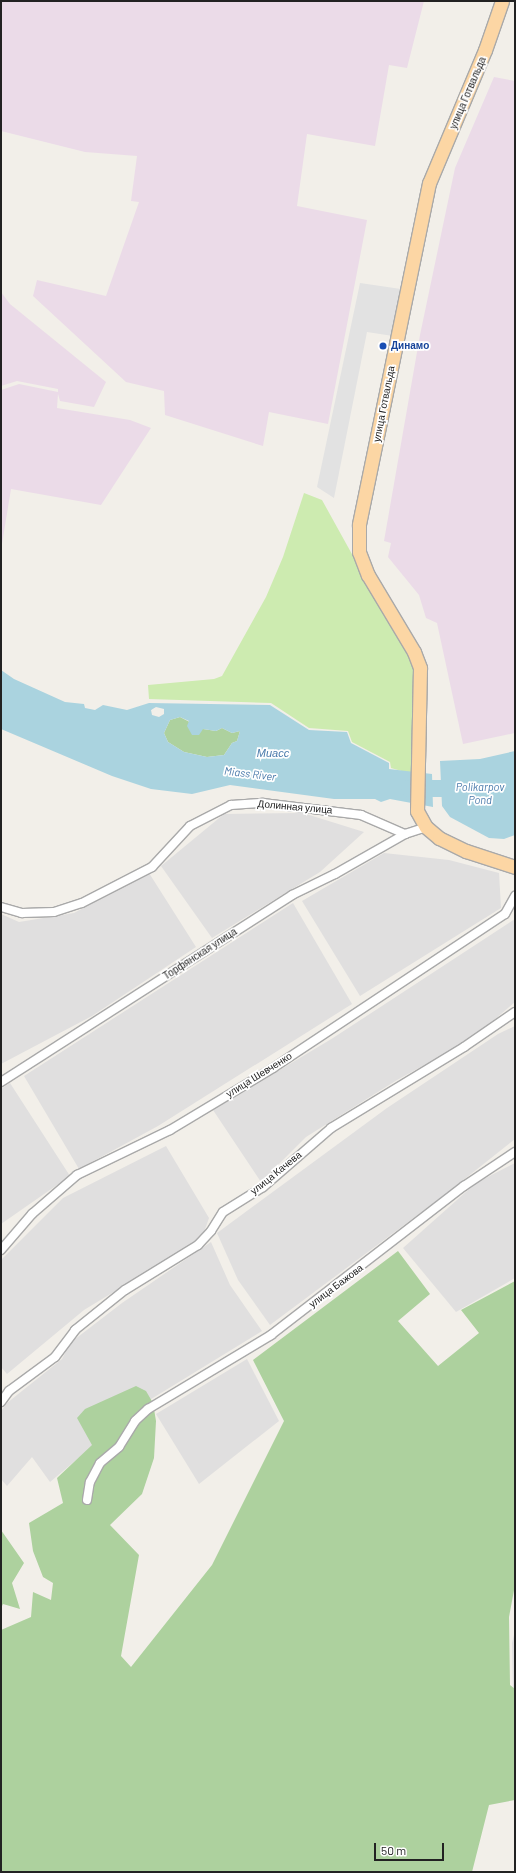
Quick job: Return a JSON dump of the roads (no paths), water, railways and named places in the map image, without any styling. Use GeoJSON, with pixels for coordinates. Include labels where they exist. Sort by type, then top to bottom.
{"type":"FeatureCollection","features":[{"type":"Feature","properties":{"kind":"main road","name":"улица Готвальда"},"geometry":{"type":"LineString","coordinates":[[426,827],[418,811],[420,668],[414,652],[364,564],[359,552],[359,525],[429,183],[486,50],[502,1]]}},
{"type":"Feature","properties":{"kind":"main road"},"geometry":{"type":"LineString","coordinates":[[426,827],[439,838],[466,851],[515,867]]}},
{"type":"Feature","properties":{"kind":"street","name":"Долинная улица"},"geometry":{"type":"LineString","coordinates":[[1,907],[22,913],[48,912],[82,904],[152,867],[190,826],[231,805],[263,803],[361,815],[405,834]]}},
{"type":"Feature","properties":{"kind":"street"},"geometry":{"type":"LineString","coordinates":[[405,834],[426,827]]}},
{"type":"Feature","properties":{"kind":"street","name":"Торфянская улица"},"geometry":{"type":"LineString","coordinates":[[1,1082],[292,895],[335,874],[405,834]]}},
{"type":"Feature","properties":{"kind":"street","name":"улица Шевченко"},"geometry":{"type":"LineString","coordinates":[[1,1250],[32,1214],[77,1175],[170,1130],[273,1068],[505,914],[515,896]]}},
{"type":"Feature","properties":{"kind":"street","name":"улица Качева"},"geometry":{"type":"LineString","coordinates":[[1,1402],[9,1391],[55,1357],[75,1330],[126,1290],[198,1245],[211,1231],[223,1212],[263,1186],[331,1128],[464,1047],[515,1012]]}},
{"type":"Feature","properties":{"kind":"street","name":"улица Бажова"},"geometry":{"type":"LineString","coordinates":[[87,1500],[90,1482],[100,1463],[119,1447],[135,1421],[148,1409],[271,1335],[464,1186],[515,1152]]}},
{"type":"Feature","properties":{"kind":"water","name":"Миасс"},"geometry":{"type":"Polygon","coordinates":[[[1,670],[14,679],[65,702],[84,704],[85,708],[95,710],[103,705],[127,710],[149,703],[270,705],[309,730],[347,732],[351,743],[389,763],[389,769],[432,774],[433,807],[390,799],[381,802],[375,799],[334,799],[230,785],[192,794],[151,789],[112,776],[1,729],[1,670]],[[156,707],[151,710],[152,715],[159,717],[164,714],[164,709],[156,707]],[[180,717],[170,720],[164,733],[168,742],[184,752],[207,757],[224,755],[232,743],[237,741],[240,731],[232,733],[222,728],[216,731],[203,729],[199,735],[192,735],[187,726],[189,721],[180,717]]]}},
{"type":"Feature","properties":{"kind":"water","name":"Polikarpov Pond"},"geometry":{"type":"Polygon","coordinates":[[[515,751],[515,835],[504,839],[489,838],[450,817],[442,806],[440,761],[480,759],[515,751]]]}},
{"type":"Feature","properties":{"kind":"waterway","name":"Miass River"},"geometry":{"type":"LineString","coordinates":[[409,788],[465,788]]}},
{"type":"Feature","properties":{"kind":"place","name":"Динамо"},"geometry":{"type":"Point","coordinates":[383,346]}}]}
